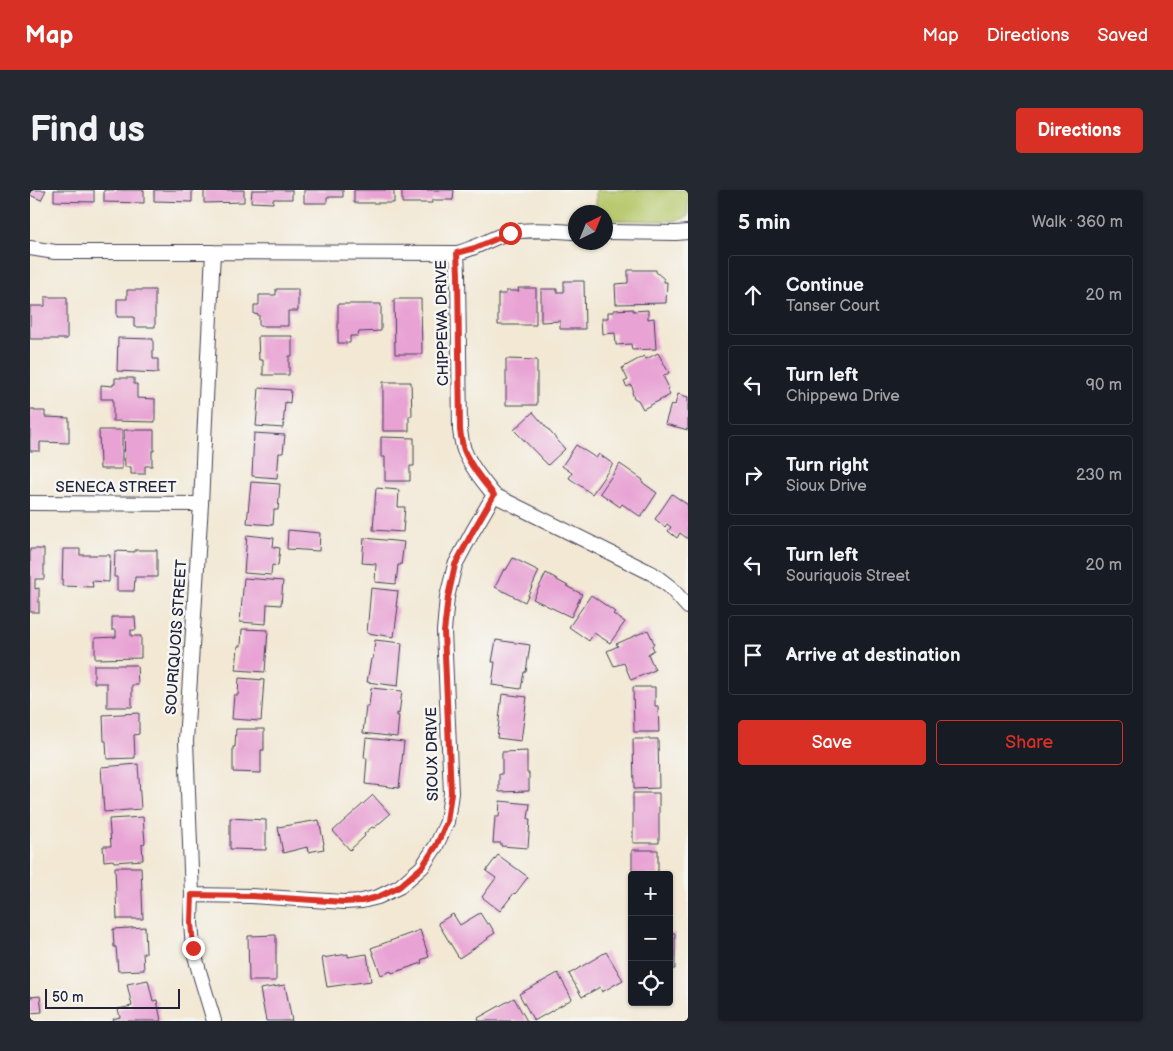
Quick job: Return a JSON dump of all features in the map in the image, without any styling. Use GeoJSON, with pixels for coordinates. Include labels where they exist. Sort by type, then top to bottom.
{"type":"FeatureCollection","features":[{"type":"Feature","properties":{"kind":"street"},"geometry":{"type":"LineString","coordinates":[[457,253],[475,248],[510,233],[531,231],[568,232]]}},
{"type":"Feature","properties":{"kind":"street"},"geometry":{"type":"LineString","coordinates":[[613,232],[688,232]]}},
{"type":"Feature","properties":{"kind":"street","name":"CHIPPEWA DRIVE"},"geometry":{"type":"LineString","coordinates":[[30,248],[55,252],[457,253],[460,430],[464,450],[472,466],[494,495],[653,574],[670,586],[688,607]]}},
{"type":"Feature","properties":{"kind":"street","name":"SOURIQUOIS STREET"},"geometry":{"type":"LineString","coordinates":[[213,252],[201,504],[186,741],[193,948],[198,971],[214,1021]]}},
{"type":"Feature","properties":{"kind":"street","name":"SIOUX DRIVE"},"geometry":{"type":"LineString","coordinates":[[192,895],[252,896],[344,902],[362,901],[378,897],[399,887],[422,867],[436,846],[447,822],[451,793],[444,632],[448,597],[455,565],[494,495]]}},
{"type":"Feature","properties":{"kind":"street","name":"SENECA STREET"},"geometry":{"type":"LineString","coordinates":[[30,503],[201,504]]}},
{"type":"Feature","properties":{"kind":"green space"},"geometry":{"type":"Polygon","coordinates":[[[596,190],[688,190],[688,216],[674,221],[613,220],[613,205],[596,205],[596,190]]]}},
{"type":"Feature","properties":{"kind":"building"},"geometry":{"type":"Polygon","coordinates":[[[30,190],[46,190],[41,200],[30,195],[30,190]]]}},
{"type":"Feature","properties":{"kind":"building"},"geometry":{"type":"Polygon","coordinates":[[[54,190],[94,190],[94,202],[54,201],[54,190]]]}},
{"type":"Feature","properties":{"kind":"building"},"geometry":{"type":"Polygon","coordinates":[[[104,190],[144,190],[144,203],[104,202],[104,190]]]}},
{"type":"Feature","properties":{"kind":"building"},"geometry":{"type":"Polygon","coordinates":[[[154,190],[192,190],[192,202],[154,201],[154,190]]]}},
{"type":"Feature","properties":{"kind":"building"},"geometry":{"type":"Polygon","coordinates":[[[204,190],[244,190],[244,202],[204,203],[204,190]]]}},
{"type":"Feature","properties":{"kind":"building"},"geometry":{"type":"Polygon","coordinates":[[[252,190],[292,190],[292,199],[273,199],[273,203],[251,202],[252,190]]]}},
{"type":"Feature","properties":{"kind":"building"},"geometry":{"type":"Polygon","coordinates":[[[304,190],[343,190],[343,197],[327,197],[327,203],[304,203],[304,190]]]}},
{"type":"Feature","properties":{"kind":"building"},"geometry":{"type":"Polygon","coordinates":[[[354,190],[394,190],[394,203],[354,203],[354,190]]]}},
{"type":"Feature","properties":{"kind":"building"},"geometry":{"type":"Polygon","coordinates":[[[402,190],[454,190],[453,200],[432,200],[432,203],[402,203],[402,190]]]}},
{"type":"Feature","properties":{"kind":"building"},"geometry":{"type":"Polygon","coordinates":[[[628,270],[656,270],[664,279],[664,282],[667,282],[666,303],[616,304],[615,284],[628,283],[628,270]]]}},
{"type":"Feature","properties":{"kind":"building"},"geometry":{"type":"Polygon","coordinates":[[[564,281],[584,281],[585,329],[560,329],[560,321],[541,322],[541,289],[557,289],[557,292],[564,292],[564,281]]]}},
{"type":"Feature","properties":{"kind":"building"},"geometry":{"type":"Polygon","coordinates":[[[518,288],[536,288],[536,325],[498,325],[498,294],[506,294],[506,291],[519,291],[518,288]]]}},
{"type":"Feature","properties":{"kind":"building"},"geometry":{"type":"Polygon","coordinates":[[[276,289],[298,289],[298,311],[288,311],[288,326],[259,326],[259,315],[254,314],[254,305],[259,305],[259,295],[276,295],[276,289]]]}},
{"type":"Feature","properties":{"kind":"building"},"geometry":{"type":"Polygon","coordinates":[[[127,290],[155,290],[155,327],[134,327],[134,317],[117,317],[117,299],[127,299],[127,290]]]}},
{"type":"Feature","properties":{"kind":"building"},"geometry":{"type":"Polygon","coordinates":[[[45,297],[67,297],[67,339],[30,339],[30,306],[45,306],[45,297]]]}},
{"type":"Feature","properties":{"kind":"building"},"geometry":{"type":"Polygon","coordinates":[[[394,299],[421,299],[422,354],[395,354],[394,299]]]}},
{"type":"Feature","properties":{"kind":"building"},"geometry":{"type":"Polygon","coordinates":[[[338,304],[381,304],[381,331],[359,332],[358,336],[350,336],[350,343],[338,343],[338,304]]]}},
{"type":"Feature","properties":{"kind":"building"},"geometry":{"type":"Polygon","coordinates":[[[633,309],[633,311],[648,310],[648,319],[654,318],[656,349],[632,350],[631,344],[616,345],[615,333],[603,334],[602,318],[608,318],[608,312],[633,309]]]}},
{"type":"Feature","properties":{"kind":"building"},"geometry":{"type":"Polygon","coordinates":[[[258,336],[292,336],[292,356],[289,356],[289,375],[263,375],[263,360],[259,360],[258,336]]]}},
{"type":"Feature","properties":{"kind":"building"},"geometry":{"type":"Polygon","coordinates":[[[118,338],[153,339],[153,359],[158,359],[158,373],[117,371],[118,338]]]}},
{"type":"Feature","properties":{"kind":"building"},"geometry":{"type":"Polygon","coordinates":[[[658,353],[669,373],[663,376],[670,395],[643,409],[638,400],[634,398],[631,385],[627,387],[624,382],[628,380],[622,368],[644,356],[646,359],[658,353]]]}},
{"type":"Feature","properties":{"kind":"building"},"geometry":{"type":"Polygon","coordinates":[[[506,359],[537,360],[537,405],[506,405],[506,359]]]}},
{"type":"Feature","properties":{"kind":"building"},"geometry":{"type":"Polygon","coordinates":[[[115,378],[134,378],[134,384],[137,384],[137,398],[155,399],[155,422],[113,421],[113,399],[101,399],[101,385],[113,386],[115,378]]]}},
{"type":"Feature","properties":{"kind":"building"},"geometry":{"type":"Polygon","coordinates":[[[383,382],[411,382],[412,416],[409,416],[409,431],[383,431],[383,382]]]}},
{"type":"Feature","properties":{"kind":"building"},"geometry":{"type":"Polygon","coordinates":[[[259,388],[291,390],[290,403],[285,402],[283,428],[256,426],[259,388]]]}},
{"type":"Feature","properties":{"kind":"building"},"geometry":{"type":"Polygon","coordinates":[[[678,394],[688,397],[688,430],[665,424],[671,404],[675,405],[678,394]]]}},
{"type":"Feature","properties":{"kind":"building"},"geometry":{"type":"Polygon","coordinates":[[[30,409],[45,411],[45,417],[69,418],[69,443],[40,442],[40,451],[30,451],[30,409]]]}},
{"type":"Feature","properties":{"kind":"building"},"geometry":{"type":"Polygon","coordinates":[[[533,412],[565,449],[548,465],[514,430],[533,412]]]}},
{"type":"Feature","properties":{"kind":"building"},"geometry":{"type":"Polygon","coordinates":[[[99,430],[122,430],[122,469],[100,469],[99,430]]]}},
{"type":"Feature","properties":{"kind":"building"},"geometry":{"type":"Polygon","coordinates":[[[124,430],[154,430],[152,466],[145,466],[145,474],[131,474],[131,467],[125,467],[124,430]]]}},
{"type":"Feature","properties":{"kind":"building"},"geometry":{"type":"Polygon","coordinates":[[[254,433],[285,435],[283,453],[279,453],[277,478],[252,476],[254,433]]]}},
{"type":"Feature","properties":{"kind":"building"},"geometry":{"type":"Polygon","coordinates":[[[381,437],[414,438],[414,466],[410,466],[410,481],[385,481],[385,457],[381,457],[381,437]]]}},
{"type":"Feature","properties":{"kind":"building"},"geometry":{"type":"Polygon","coordinates":[[[576,445],[596,458],[599,454],[613,464],[592,494],[569,478],[572,473],[562,466],[576,445]]]}},
{"type":"Feature","properties":{"kind":"building"},"geometry":{"type":"Polygon","coordinates":[[[620,464],[643,480],[642,482],[657,493],[641,517],[622,504],[620,507],[600,493],[620,464]]]}},
{"type":"Feature","properties":{"kind":"building"},"geometry":{"type":"Polygon","coordinates":[[[251,482],[280,484],[278,510],[274,510],[273,525],[247,523],[251,482]]]}},
{"type":"Feature","properties":{"kind":"building"},"geometry":{"type":"Polygon","coordinates":[[[376,488],[399,490],[398,507],[405,507],[403,532],[373,530],[376,488]]]}},
{"type":"Feature","properties":{"kind":"building"},"geometry":{"type":"Polygon","coordinates":[[[672,494],[688,505],[688,539],[680,533],[677,538],[668,531],[671,527],[667,524],[665,527],[655,519],[672,494]]]}},
{"type":"Feature","properties":{"kind":"building"},"geometry":{"type":"Polygon","coordinates":[[[288,530],[320,533],[319,551],[287,549],[288,530]]]}},
{"type":"Feature","properties":{"kind":"building"},"geometry":{"type":"Polygon","coordinates":[[[247,535],[274,538],[273,547],[280,548],[278,566],[272,565],[271,575],[244,573],[247,535]]]}},
{"type":"Feature","properties":{"kind":"building"},"geometry":{"type":"Polygon","coordinates":[[[364,538],[404,542],[401,565],[398,565],[396,584],[375,582],[376,564],[362,563],[364,538]]]}},
{"type":"Feature","properties":{"kind":"building"},"geometry":{"type":"Polygon","coordinates":[[[30,549],[44,549],[44,579],[35,579],[35,589],[39,588],[39,612],[30,612],[30,549]]]}},
{"type":"Feature","properties":{"kind":"building"},"geometry":{"type":"Polygon","coordinates":[[[63,549],[80,549],[80,555],[110,555],[109,582],[92,581],[93,587],[62,586],[63,549]]]}},
{"type":"Feature","properties":{"kind":"building"},"geometry":{"type":"Polygon","coordinates":[[[135,550],[157,550],[157,577],[135,577],[134,591],[117,591],[117,577],[114,577],[115,551],[135,552],[135,550]]]}},
{"type":"Feature","properties":{"kind":"building"},"geometry":{"type":"Polygon","coordinates":[[[513,558],[539,571],[525,602],[495,587],[504,569],[506,570],[513,558]]]}},
{"type":"Feature","properties":{"kind":"building"},"geometry":{"type":"Polygon","coordinates":[[[546,573],[582,594],[571,617],[533,599],[546,573]]]}},
{"type":"Feature","properties":{"kind":"building"},"geometry":{"type":"Polygon","coordinates":[[[244,578],[283,581],[281,605],[267,604],[266,624],[240,622],[244,578]]]}},
{"type":"Feature","properties":{"kind":"building"},"geometry":{"type":"Polygon","coordinates":[[[371,588],[398,591],[394,637],[367,633],[371,588]]]}},
{"type":"Feature","properties":{"kind":"building"},"geometry":{"type":"Polygon","coordinates":[[[591,595],[615,612],[613,614],[625,622],[610,643],[594,633],[589,641],[569,627],[591,595]]]}},
{"type":"Feature","properties":{"kind":"building"},"geometry":{"type":"Polygon","coordinates":[[[112,617],[135,617],[136,630],[131,630],[131,636],[141,636],[141,658],[95,659],[95,638],[116,637],[116,630],[112,630],[112,617]]]}},
{"type":"Feature","properties":{"kind":"building"},"geometry":{"type":"Polygon","coordinates":[[[242,629],[268,630],[265,672],[236,670],[242,629]]]}},
{"type":"Feature","properties":{"kind":"building"},"geometry":{"type":"Polygon","coordinates":[[[648,630],[654,643],[652,646],[654,650],[648,654],[655,670],[631,680],[624,663],[614,666],[607,651],[618,646],[616,644],[648,630]]]}},
{"type":"Feature","properties":{"kind":"building"},"geometry":{"type":"Polygon","coordinates":[[[375,640],[402,643],[398,686],[367,682],[371,659],[373,659],[375,640]]]}},
{"type":"Feature","properties":{"kind":"building"},"geometry":{"type":"Polygon","coordinates":[[[496,640],[530,645],[521,689],[492,685],[495,662],[492,662],[496,640]]]}},
{"type":"Feature","properties":{"kind":"building"},"geometry":{"type":"Polygon","coordinates":[[[94,665],[137,665],[138,685],[132,685],[132,707],[107,707],[107,683],[94,683],[94,665]]]}},
{"type":"Feature","properties":{"kind":"building"},"geometry":{"type":"Polygon","coordinates":[[[239,678],[264,680],[261,721],[232,719],[234,695],[238,695],[239,678]]]}},
{"type":"Feature","properties":{"kind":"building"},"geometry":{"type":"Polygon","coordinates":[[[633,687],[655,687],[655,706],[658,706],[659,732],[634,732],[633,687]]]}},
{"type":"Feature","properties":{"kind":"building"},"geometry":{"type":"Polygon","coordinates":[[[371,688],[402,691],[399,714],[397,713],[397,716],[399,716],[397,737],[363,733],[366,706],[369,706],[371,688]]]}},
{"type":"Feature","properties":{"kind":"building"},"geometry":{"type":"Polygon","coordinates":[[[502,694],[527,697],[521,741],[497,738],[502,694]]]}},
{"type":"Feature","properties":{"kind":"building"},"geometry":{"type":"Polygon","coordinates":[[[139,713],[139,734],[134,735],[135,758],[107,759],[103,715],[139,713]]]}},
{"type":"Feature","properties":{"kind":"building"},"geometry":{"type":"Polygon","coordinates":[[[236,729],[264,729],[264,750],[261,750],[261,773],[233,772],[233,747],[235,747],[236,729]]]}},
{"type":"Feature","properties":{"kind":"building"},"geometry":{"type":"Polygon","coordinates":[[[366,738],[404,742],[399,788],[365,784],[367,758],[364,758],[366,738]]]}},
{"type":"Feature","properties":{"kind":"building"},"geometry":{"type":"Polygon","coordinates":[[[633,739],[658,739],[659,788],[634,789],[633,739]]]}},
{"type":"Feature","properties":{"kind":"building"},"geometry":{"type":"Polygon","coordinates":[[[527,751],[529,791],[499,792],[499,774],[502,774],[502,752],[527,751]]]}},
{"type":"Feature","properties":{"kind":"building"},"geometry":{"type":"Polygon","coordinates":[[[138,764],[141,809],[104,812],[101,767],[138,764]]]}},
{"type":"Feature","properties":{"kind":"building"},"geometry":{"type":"Polygon","coordinates":[[[633,793],[659,793],[659,843],[633,843],[633,793]]]}},
{"type":"Feature","properties":{"kind":"building"},"geometry":{"type":"Polygon","coordinates":[[[373,795],[390,814],[364,834],[365,836],[350,850],[333,831],[373,795]]]}},
{"type":"Feature","properties":{"kind":"building"},"geometry":{"type":"Polygon","coordinates":[[[500,801],[530,804],[528,848],[501,846],[501,843],[493,843],[495,817],[499,817],[500,801]]]}},
{"type":"Feature","properties":{"kind":"building"},"geometry":{"type":"Polygon","coordinates":[[[143,817],[145,843],[142,844],[143,860],[104,861],[103,846],[111,846],[109,819],[143,817]]]}},
{"type":"Feature","properties":{"kind":"building"},"geometry":{"type":"Polygon","coordinates":[[[230,818],[266,820],[266,850],[230,849],[230,818]]]}},
{"type":"Feature","properties":{"kind":"building"},"geometry":{"type":"Polygon","coordinates":[[[319,820],[324,849],[308,852],[307,847],[283,853],[278,827],[319,820]]]}},
{"type":"Feature","properties":{"kind":"building"},"geometry":{"type":"Polygon","coordinates":[[[632,850],[658,850],[658,871],[632,871],[632,850]]]}},
{"type":"Feature","properties":{"kind":"building"},"geometry":{"type":"Polygon","coordinates":[[[498,855],[528,877],[500,911],[482,897],[496,878],[486,871],[498,855]]]}},
{"type":"Feature","properties":{"kind":"building"},"geometry":{"type":"Polygon","coordinates":[[[115,867],[141,867],[143,919],[117,919],[115,867]]]}},
{"type":"Feature","properties":{"kind":"building"},"geometry":{"type":"Polygon","coordinates":[[[480,913],[495,933],[459,958],[438,923],[453,914],[460,925],[480,913]]]}},
{"type":"Feature","properties":{"kind":"building"},"geometry":{"type":"Polygon","coordinates":[[[145,927],[146,953],[143,953],[144,970],[118,971],[113,929],[145,927]]]}},
{"type":"Feature","properties":{"kind":"building"},"geometry":{"type":"Polygon","coordinates":[[[420,930],[429,957],[421,960],[422,963],[381,975],[371,948],[420,930]]]}},
{"type":"Feature","properties":{"kind":"building"},"geometry":{"type":"Polygon","coordinates":[[[673,933],[675,933],[675,969],[673,969],[673,933]]]}},
{"type":"Feature","properties":{"kind":"building"},"geometry":{"type":"Polygon","coordinates":[[[276,935],[276,981],[249,981],[248,936],[276,935]]]}},
{"type":"Feature","properties":{"kind":"building"},"geometry":{"type":"Polygon","coordinates":[[[606,952],[623,980],[602,992],[600,987],[582,997],[569,974],[606,952]]]}},
{"type":"Feature","properties":{"kind":"building"},"geometry":{"type":"Polygon","coordinates":[[[348,954],[348,957],[367,954],[371,981],[327,987],[322,958],[348,954]]]}},
{"type":"Feature","properties":{"kind":"building"},"geometry":{"type":"Polygon","coordinates":[[[558,973],[572,999],[534,1021],[519,994],[558,973]]]}},
{"type":"Feature","properties":{"kind":"building"},"geometry":{"type":"Polygon","coordinates":[[[148,980],[153,1001],[157,1000],[161,1021],[114,1021],[113,1019],[120,1017],[118,1009],[132,1006],[127,984],[148,980]]]}},
{"type":"Feature","properties":{"kind":"building"},"geometry":{"type":"Polygon","coordinates":[[[285,985],[292,1021],[266,1021],[260,989],[285,985]]]}},
{"type":"Feature","properties":{"kind":"building"},"geometry":{"type":"Polygon","coordinates":[[[40,996],[42,1012],[30,1013],[30,997],[40,996]]]}},
{"type":"Feature","properties":{"kind":"building"},"geometry":{"type":"Polygon","coordinates":[[[514,998],[527,1021],[479,1021],[478,1018],[514,998]]]}},
{"type":"Feature","properties":{"kind":"route"},"geometry":{"type":"LineString","coordinates":[[193,948],[191,922],[192,895],[252,896],[344,902],[362,901],[378,897],[399,887],[422,867],[436,846],[447,822],[451,793],[444,632],[448,597],[455,565],[494,495],[472,466],[464,450],[460,430],[457,253],[475,248],[510,233]]}}]}
